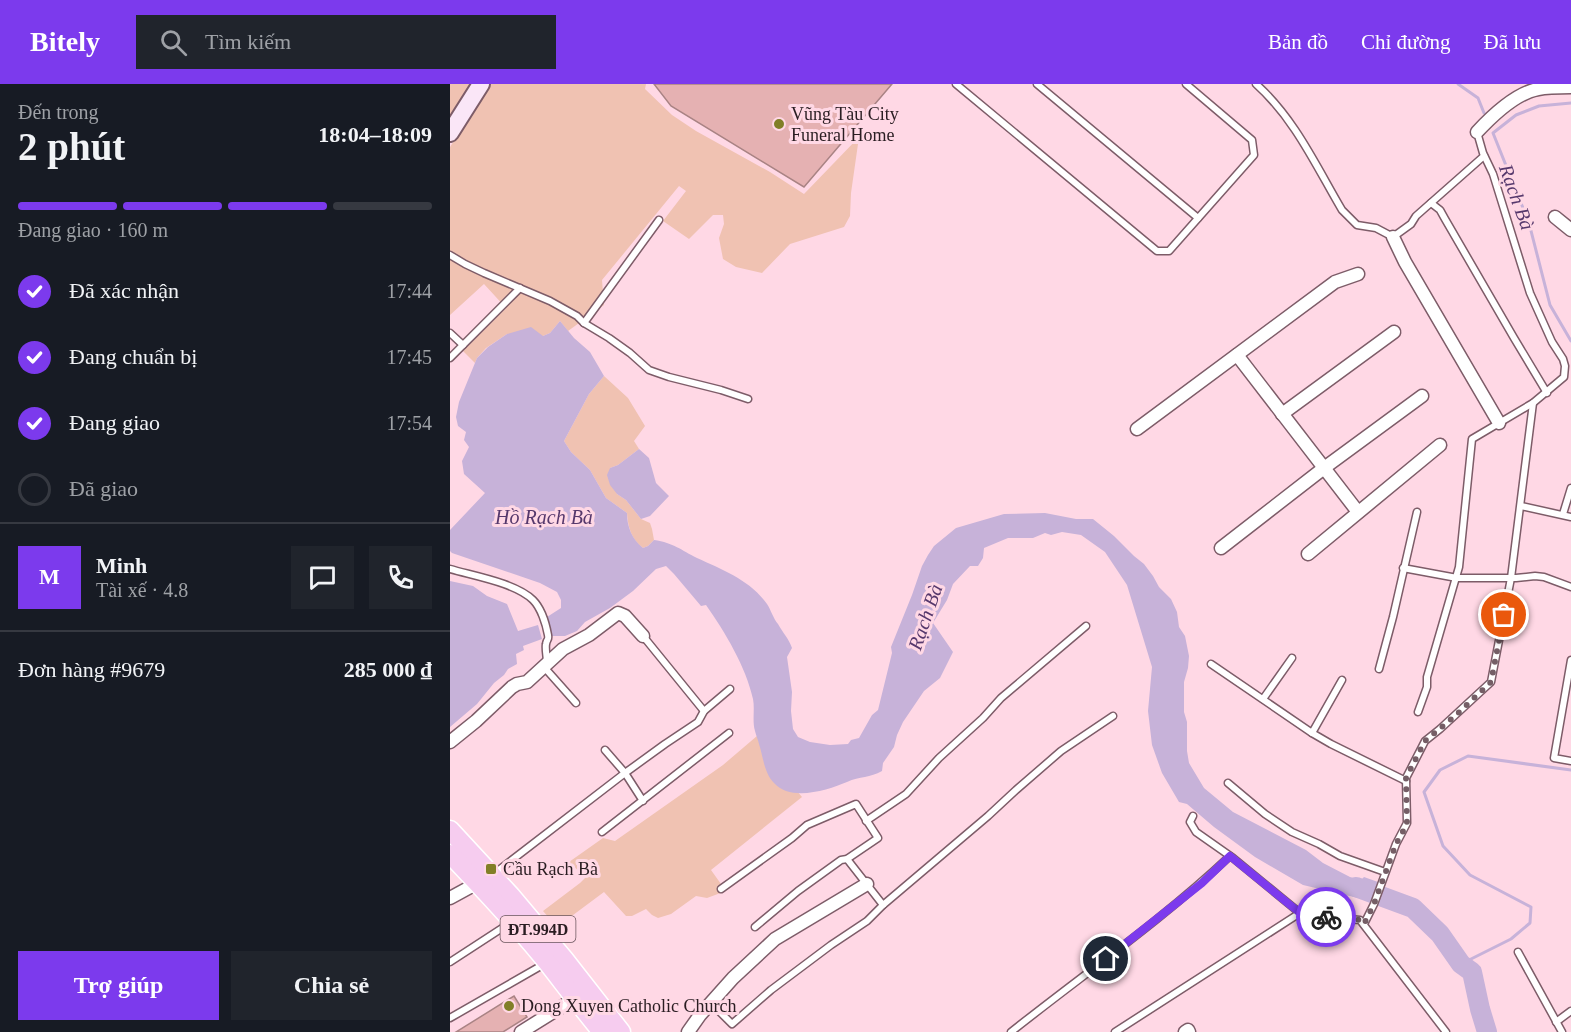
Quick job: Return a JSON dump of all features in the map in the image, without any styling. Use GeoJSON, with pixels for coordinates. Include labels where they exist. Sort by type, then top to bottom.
{"type":"FeatureCollection","features":[{"type":"Feature","properties":{"kind":"main road","name":"ĐT.994D"},"geometry":{"type":"LineString","coordinates":[[450,830],[513,921],[547,962],[566,974],[574,999],[602,1032]]}},
{"type":"Feature","properties":{"kind":"main road","name":"ĐT.994D"},"geometry":{"type":"LineString","coordinates":[[450,854],[484,879],[566,974],[621,1032]]}},
{"type":"Feature","properties":{"kind":"street"},"geometry":{"type":"LineString","coordinates":[[450,133],[481,84]]}},
{"type":"Feature","properties":{"kind":"street"},"geometry":{"type":"LineString","coordinates":[[1477,132],[1491,116],[1536,89],[1571,87]]}},
{"type":"Feature","properties":{"kind":"street"},"geometry":{"type":"LineString","coordinates":[[1555,218],[1571,230]]}},
{"type":"Feature","properties":{"kind":"street"},"geometry":{"type":"LineString","coordinates":[[1393,237],[1405,262],[1499,423]]}},
{"type":"Feature","properties":{"kind":"street"},"geometry":{"type":"LineString","coordinates":[[1137,429],[1335,282],[1358,274]]}},
{"type":"Feature","properties":{"kind":"street"},"geometry":{"type":"LineString","coordinates":[[1282,414],[1394,332]]}},
{"type":"Feature","properties":{"kind":"street"},"geometry":{"type":"LineString","coordinates":[[1237,356],[1358,512]]}},
{"type":"Feature","properties":{"kind":"street"},"geometry":{"type":"LineString","coordinates":[[1221,548],[1422,396]]}},
{"type":"Feature","properties":{"kind":"street"},"geometry":{"type":"LineString","coordinates":[[1308,554],[1440,445]]}},
{"type":"Feature","properties":{"kind":"street"},"geometry":{"type":"LineString","coordinates":[[450,742],[512,687],[527,682],[562,649],[589,635],[618,613],[625,615],[643,636]]}},
{"type":"Feature","properties":{"kind":"street"},"geometry":{"type":"LineString","coordinates":[[450,898],[484,879]]}},
{"type":"Feature","properties":{"kind":"street"},"geometry":{"type":"LineString","coordinates":[[688,1032],[700,1015],[734,978],[775,939],[867,884]]}},
{"type":"Feature","properties":{"kind":"street"},"geometry":{"type":"LineString","coordinates":[[521,1032],[574,999]]}},
{"type":"Feature","properties":{"kind":"lane"},"geometry":{"type":"LineString","coordinates":[[956,84],[1157,251],[1169,250],[1254,155],[1252,140],[1186,84]]}},
{"type":"Feature","properties":{"kind":"lane"},"geometry":{"type":"LineString","coordinates":[[1037,84],[1198,218]]}},
{"type":"Feature","properties":{"kind":"lane"},"geometry":{"type":"LineString","coordinates":[[1256,84],[1284,112],[1342,210],[1350,219],[1357,225],[1376,228],[1393,237],[1411,224],[1416,216],[1484,156]]}},
{"type":"Feature","properties":{"kind":"lane"},"geometry":{"type":"LineString","coordinates":[[1418,712],[1457,578],[1472,439],[1533,403],[1564,377],[1563,359],[1552,342],[1530,293],[1493,174],[1484,156],[1477,132]]}},
{"type":"Feature","properties":{"kind":"lane"},"geometry":{"type":"LineString","coordinates":[[1431,203],[1440,210],[1547,393]]}},
{"type":"Feature","properties":{"kind":"lane"},"geometry":{"type":"LineString","coordinates":[[584,323],[659,220]]}},
{"type":"Feature","properties":{"kind":"lane"},"geometry":{"type":"LineString","coordinates":[[451,258],[550,301],[577,316],[630,353],[649,370],[748,399]]}},
{"type":"Feature","properties":{"kind":"lane"},"geometry":{"type":"LineString","coordinates":[[450,358],[520,288]]}},
{"type":"Feature","properties":{"kind":"lane"},"geometry":{"type":"LineString","coordinates":[[450,333],[463,345]]}},
{"type":"Feature","properties":{"kind":"lane"},"geometry":{"type":"LineString","coordinates":[[1364,924],[1374,904],[1396,844],[1407,824],[1406,778],[1425,741],[1491,682],[1511,578],[1533,403]]}},
{"type":"Feature","properties":{"kind":"lane"},"geometry":{"type":"LineString","coordinates":[[1563,514],[1571,488]]}},
{"type":"Feature","properties":{"kind":"lane"},"geometry":{"type":"LineString","coordinates":[[1521,506],[1571,517]]}},
{"type":"Feature","properties":{"kind":"lane"},"geometry":{"type":"LineString","coordinates":[[1379,669],[1417,512]]}},
{"type":"Feature","properties":{"kind":"lane"},"geometry":{"type":"LineString","coordinates":[[1403,568],[1457,578],[1544,577],[1571,587]]}},
{"type":"Feature","properties":{"kind":"lane"},"geometry":{"type":"LineString","coordinates":[[450,569],[493,581],[528,596],[536,602],[549,637],[545,645],[546,665],[576,703]]}},
{"type":"Feature","properties":{"kind":"lane"},"geometry":{"type":"LineString","coordinates":[[866,821],[906,794],[939,758],[983,718],[1001,698],[1086,626]]}},
{"type":"Feature","properties":{"kind":"lane"},"geometry":{"type":"LineString","coordinates":[[643,636],[704,711]]}},
{"type":"Feature","properties":{"kind":"lane"},"geometry":{"type":"LineString","coordinates":[[1263,699],[1292,658]]}},
{"type":"Feature","properties":{"kind":"lane"},"geometry":{"type":"LineString","coordinates":[[1571,660],[1554,758],[1571,761]]}},
{"type":"Feature","properties":{"kind":"lane"},"geometry":{"type":"LineString","coordinates":[[1211,664],[1312,733],[1406,781]]}},
{"type":"Feature","properties":{"kind":"lane"},"geometry":{"type":"LineString","coordinates":[[1312,733],[1342,680]]}},
{"type":"Feature","properties":{"kind":"lane"},"geometry":{"type":"LineString","coordinates":[[484,879],[625,773],[698,722],[704,711],[730,689]]}},
{"type":"Feature","properties":{"kind":"lane"},"geometry":{"type":"LineString","coordinates":[[711,1003],[732,1023],[771,990],[867,921],[1062,751],[1113,716]]}},
{"type":"Feature","properties":{"kind":"lane"},"geometry":{"type":"LineString","coordinates":[[602,832],[729,733]]}},
{"type":"Feature","properties":{"kind":"lane"},"geometry":{"type":"LineString","coordinates":[[605,750],[625,773],[643,801]]}},
{"type":"Feature","properties":{"kind":"lane"},"geometry":{"type":"LineString","coordinates":[[1228,783],[1265,814],[1292,832],[1340,856],[1385,872]]}},
{"type":"Feature","properties":{"kind":"lane"},"geometry":{"type":"LineString","coordinates":[[721,889],[807,825],[856,804],[878,838],[847,859],[841,860],[754,927]]}},
{"type":"Feature","properties":{"kind":"lane"},"geometry":{"type":"LineString","coordinates":[[1193,816],[1190,822],[1196,832],[1230,856],[1300,913],[1360,920],[1446,1032]]}},
{"type":"Feature","properties":{"kind":"lane"},"geometry":{"type":"LineString","coordinates":[[1011,1032],[1202,883],[1230,856]]}},
{"type":"Feature","properties":{"kind":"lane"},"geometry":{"type":"LineString","coordinates":[[847,859],[883,905]]}},
{"type":"Feature","properties":{"kind":"lane"},"geometry":{"type":"LineString","coordinates":[[1114,1032],[1300,913]]}},
{"type":"Feature","properties":{"kind":"lane"},"geometry":{"type":"LineString","coordinates":[[450,962],[513,921]]}},
{"type":"Feature","properties":{"kind":"lane"},"geometry":{"type":"LineString","coordinates":[[1518,952],[1562,1032]]}},
{"type":"Feature","properties":{"kind":"lane"},"geometry":{"type":"LineString","coordinates":[[450,1018],[547,962]]}},
{"type":"Feature","properties":{"kind":"lane"},"geometry":{"type":"LineString","coordinates":[[1556,1022],[1571,1011]]}},
{"type":"Feature","properties":{"kind":"shaded area"},"geometry":{"type":"Polygon","coordinates":[[[450,84],[470,84],[450,118],[450,84]]]}},
{"type":"Feature","properties":{"kind":"shaded area"},"geometry":{"type":"Polygon","coordinates":[[[491,84],[646,84],[645,89],[672,115],[804,194],[859,137],[850,216],[844,227],[790,244],[762,273],[736,267],[723,259],[719,238],[724,224],[723,215],[713,215],[689,239],[663,221],[686,191],[679,186],[602,280],[604,305],[568,331],[560,321],[550,333],[543,336],[507,334],[486,348],[475,363],[463,351],[506,308],[484,284],[450,315],[450,147],[491,84]]]}},
{"type":"Feature","properties":{"kind":"shaded area"},"geometry":{"type":"Polygon","coordinates":[[[604,376],[628,398],[645,426],[634,441],[639,449],[618,465],[610,468],[617,494],[626,500],[641,519],[650,523],[654,540],[643,548],[631,532],[627,513],[606,498],[590,470],[571,452],[564,441],[589,394],[604,376]]]}},
{"type":"Feature","properties":{"kind":"shaded area"},"geometry":{"type":"Polygon","coordinates":[[[764,730],[786,778],[802,797],[711,870],[726,891],[707,898],[696,896],[671,914],[658,918],[646,909],[632,916],[626,916],[604,892],[557,927],[543,911],[585,878],[569,862],[603,838],[615,841],[723,765],[764,730]]]}},
{"type":"Feature","properties":{"kind":"water","name":"Hồ Rạch Bà"},"geometry":{"type":"Polygon","coordinates":[[[560,321],[590,352],[604,376],[589,394],[564,441],[571,452],[590,470],[606,498],[627,513],[631,532],[643,548],[654,540],[672,545],[735,576],[753,588],[767,604],[792,648],[787,657],[792,692],[793,729],[798,737],[810,742],[830,745],[848,744],[851,740],[859,738],[872,715],[878,710],[892,653],[891,647],[922,566],[934,546],[956,528],[1004,514],[1045,513],[1076,519],[1093,519],[1144,564],[1159,587],[1171,599],[1177,612],[1179,627],[1185,636],[1189,656],[1184,682],[1187,751],[1189,763],[1204,788],[1233,812],[1306,850],[1323,863],[1350,877],[1361,880],[1364,877],[1378,882],[1372,899],[1358,898],[1303,885],[1255,857],[1187,804],[1179,802],[1162,773],[1152,745],[1148,711],[1152,667],[1127,585],[1105,552],[1081,535],[1062,532],[1051,535],[1045,533],[1033,538],[1008,538],[984,548],[983,558],[978,566],[970,566],[953,584],[947,600],[933,623],[953,652],[940,678],[924,691],[903,722],[894,747],[883,763],[882,771],[810,793],[781,789],[771,779],[764,764],[754,727],[750,687],[740,662],[706,605],[701,606],[666,566],[656,569],[633,591],[610,608],[585,622],[577,631],[565,636],[552,636],[547,617],[561,608],[561,600],[557,592],[540,583],[452,553],[450,551],[450,530],[485,493],[464,474],[462,461],[469,447],[464,440],[466,432],[458,426],[456,417],[459,402],[477,358],[507,334],[531,327],[543,336],[550,333],[560,321]]]}},
{"type":"Feature","properties":{"kind":"water"},"geometry":{"type":"Polygon","coordinates":[[[639,449],[649,458],[656,483],[669,496],[650,516],[641,519],[610,485],[607,475],[610,468],[618,465],[639,449]]]}},
{"type":"Feature","properties":{"kind":"water"},"geometry":{"type":"Polygon","coordinates":[[[450,581],[473,586],[487,596],[507,604],[518,631],[538,625],[542,639],[523,646],[524,650],[516,654],[517,664],[508,669],[477,704],[450,727],[450,581]]]}},
{"type":"Feature","properties":{"kind":"building","name":"Vũng Tàu City Funeral Home"},"geometry":{"type":"Polygon","coordinates":[[[654,84],[892,84],[804,187],[671,106],[654,84]]]}},
{"type":"Feature","properties":{"kind":"building","name":"Dong Xuyen Catholic Church"},"geometry":{"type":"Polygon","coordinates":[[[514,996],[527,1017],[503,1032],[456,1032],[514,996]]]}},
{"type":"Feature","properties":{"kind":"waterway"},"geometry":{"type":"LineString","coordinates":[[1458,84],[1478,98],[1484,113]]}},
{"type":"Feature","properties":{"kind":"waterway","name":"Rạch Bà"},"geometry":{"type":"LineString","coordinates":[[1571,103],[1539,106],[1516,115],[1493,133],[1529,223],[1550,305],[1571,341]]}},
{"type":"Feature","properties":{"kind":"waterway","name":"Rạch Bà"},"geometry":{"type":"LineString","coordinates":[[1461,964],[1511,939],[1530,923],[1531,907],[1470,875],[1443,846],[1424,792],[1440,770],[1468,756],[1571,770]]}},
{"type":"Feature","properties":{"kind":"waterway","name":"Rạch Bà"},"geometry":{"type":"LineString","coordinates":[[1356,887],[1413,908],[1440,934],[1461,964],[1472,972],[1487,1032]]}},
{"type":"Feature","properties":{"kind":"way so far"},"geometry":{"type":"LineString","coordinates":[[1326,917],[1360,920],[1364,924],[1374,904],[1396,844],[1407,824],[1406,778],[1425,741],[1491,682],[1504,615]]}},
{"type":"Feature","properties":{"kind":"place","name":"Vũng Tàu City Funeral Home"},"geometry":{"type":"Point","coordinates":[779,124]}},
{"type":"Feature","properties":{"kind":"place","name":"Cầu Rạch Bà"},"geometry":{"type":"Point","coordinates":[491,869]}},
{"type":"Feature","properties":{"kind":"place","name":"Dong Xuyen Catholic Church"},"geometry":{"type":"Point","coordinates":[509,1006]}},
{"type":"Feature","properties":{"kind":"route"},"geometry":{"type":"LineString","coordinates":[[1106,959],[1202,883],[1230,856],[1300,913],[1326,917]]}}]}
